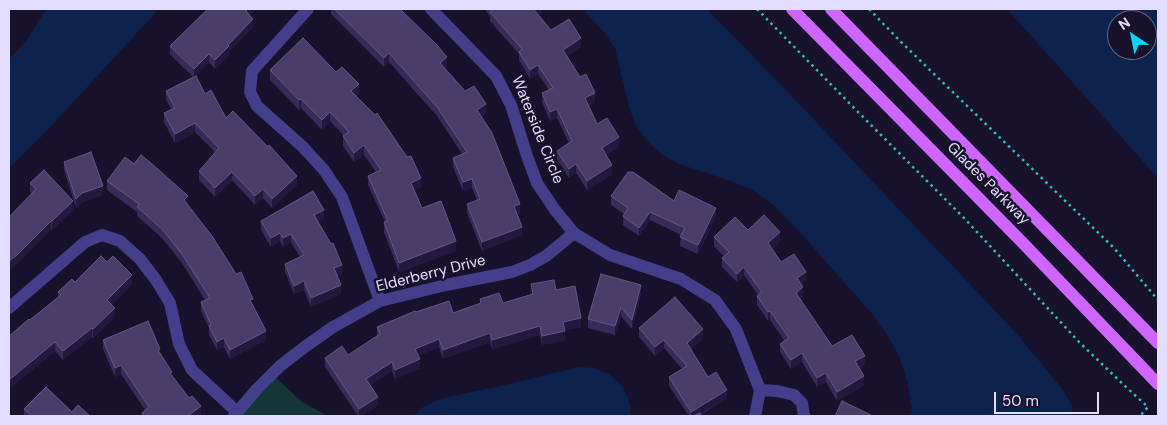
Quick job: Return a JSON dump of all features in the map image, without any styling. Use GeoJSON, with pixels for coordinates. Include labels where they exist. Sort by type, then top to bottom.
{"type":"FeatureCollection","features":[{"type":"Feature","properties":{"kind":"main road","name":"Glades Parkway"},"geometry":{"type":"LineString","coordinates":[[792,9],[1020,239],[1158,384]]}},
{"type":"Feature","properties":{"kind":"main road","name":"Glades Parkway"},"geometry":{"type":"LineString","coordinates":[[831,9],[1158,343]]}},
{"type":"Feature","properties":{"kind":"street"},"geometry":{"type":"LineString","coordinates":[[308,9],[252,71],[250,92],[257,106],[303,147],[324,170],[342,197],[380,301]]}},
{"type":"Feature","properties":{"kind":"street","name":"Waterside Circle"},"geometry":{"type":"LineString","coordinates":[[431,9],[496,76],[511,105],[527,156],[538,183],[555,210],[574,233],[610,255],[681,279],[715,300],[736,329],[760,390]]}},
{"type":"Feature","properties":{"kind":"street","name":"Elderberry Drive"},"geometry":{"type":"LineString","coordinates":[[235,414],[256,389],[280,366],[333,327],[380,301],[512,272],[546,256],[574,233]]}},
{"type":"Feature","properties":{"kind":"street"},"geometry":{"type":"LineString","coordinates":[[9,308],[85,242],[102,235],[120,241],[140,258],[170,303],[179,344],[192,370],[235,414]]}},
{"type":"Feature","properties":{"kind":"street"},"geometry":{"type":"LineString","coordinates":[[755,416],[760,390],[794,394],[802,403],[804,416]]}},
{"type":"Feature","properties":{"kind":"path"},"geometry":{"type":"LineString","coordinates":[[757,9],[965,219],[1079,342],[1148,407],[1140,416]]}},
{"type":"Feature","properties":{"kind":"path"},"geometry":{"type":"LineString","coordinates":[[869,9],[1114,248],[1158,300]]}},
{"type":"Feature","properties":{"kind":"green space"},"geometry":{"type":"Polygon","coordinates":[[[272,374],[302,402],[328,416],[234,416],[272,374]]]}},
{"type":"Feature","properties":{"kind":"water"},"geometry":{"type":"Polygon","coordinates":[[[46,9],[159,9],[43,135],[9,168],[9,59],[27,40],[46,9]]]}},
{"type":"Feature","properties":{"kind":"water"},"geometry":{"type":"Polygon","coordinates":[[[582,9],[707,9],[1017,334],[1063,390],[1072,406],[1072,416],[911,416],[912,409],[907,381],[900,358],[873,315],[798,230],[772,204],[751,189],[682,165],[662,155],[648,142],[635,124],[629,107],[615,48],[605,33],[582,9]]]}},
{"type":"Feature","properties":{"kind":"water"},"geometry":{"type":"Polygon","coordinates":[[[1007,9],[1153,10],[1107,10],[1107,60],[1157,60],[1158,11],[1158,178],[1007,9]]]}},
{"type":"Feature","properties":{"kind":"water"},"geometry":{"type":"Polygon","coordinates":[[[579,367],[594,368],[610,375],[623,387],[630,404],[630,416],[414,416],[421,408],[443,398],[579,367]]]}},
{"type":"Feature","properties":{"kind":"building"},"geometry":{"type":"Polygon","coordinates":[[[208,9],[248,9],[246,11],[253,19],[215,60],[209,54],[194,69],[170,46],[208,9]]]}},
{"type":"Feature","properties":{"kind":"building"},"geometry":{"type":"Polygon","coordinates":[[[334,9],[400,9],[447,57],[440,63],[465,91],[474,86],[486,104],[477,110],[492,133],[520,204],[514,206],[522,227],[482,242],[467,204],[480,199],[472,179],[463,182],[453,158],[467,152],[437,107],[389,53],[384,58],[334,9]]]}},
{"type":"Feature","properties":{"kind":"building"},"geometry":{"type":"Polygon","coordinates":[[[492,9],[536,9],[534,10],[551,30],[569,19],[581,38],[563,50],[580,77],[586,74],[595,93],[585,98],[597,124],[607,118],[619,137],[602,148],[612,165],[587,181],[576,164],[569,169],[557,151],[572,141],[557,109],[550,112],[542,93],[553,88],[538,65],[530,70],[519,52],[522,49],[490,12],[492,9]]]}},
{"type":"Feature","properties":{"kind":"building"},"geometry":{"type":"Polygon","coordinates":[[[303,38],[336,72],[342,67],[359,84],[351,91],[375,115],[377,113],[407,157],[411,156],[421,178],[411,183],[422,208],[441,201],[456,241],[399,263],[384,222],[388,221],[368,176],[381,170],[364,145],[354,153],[343,136],[349,132],[330,112],[322,120],[301,99],[299,100],[270,70],[303,38]]]}},
{"type":"Feature","properties":{"kind":"building"},"geometry":{"type":"Polygon","coordinates":[[[196,76],[205,94],[211,90],[226,118],[233,111],[268,147],[269,145],[297,176],[272,199],[263,189],[255,196],[232,172],[215,188],[199,171],[219,148],[195,123],[175,134],[164,113],[175,108],[166,91],[196,76]]]}},
{"type":"Feature","properties":{"kind":"building"},"geometry":{"type":"Polygon","coordinates":[[[91,152],[103,186],[82,193],[76,199],[64,162],[91,152]]]}},
{"type":"Feature","properties":{"kind":"building"},"geometry":{"type":"Polygon","coordinates":[[[141,155],[188,196],[184,200],[212,236],[236,274],[241,272],[253,299],[250,300],[266,331],[230,350],[224,338],[217,342],[201,302],[210,298],[182,254],[162,229],[137,207],[139,204],[107,181],[125,157],[134,164],[141,155]]]}},
{"type":"Feature","properties":{"kind":"building"},"geometry":{"type":"Polygon","coordinates":[[[44,170],[73,201],[9,261],[9,217],[36,189],[30,183],[44,170]]]}},
{"type":"Feature","properties":{"kind":"building"},"geometry":{"type":"Polygon","coordinates":[[[628,172],[633,172],[674,201],[679,190],[716,208],[698,245],[680,237],[685,228],[650,212],[639,228],[623,216],[628,208],[611,196],[628,172]]]}},
{"type":"Feature","properties":{"kind":"building"},"geometry":{"type":"Polygon","coordinates":[[[313,191],[324,210],[314,215],[331,244],[333,243],[342,265],[334,268],[341,285],[311,298],[304,281],[294,286],[285,264],[304,255],[291,234],[283,238],[280,233],[271,238],[261,221],[313,191]]]}},
{"type":"Feature","properties":{"kind":"building"},"geometry":{"type":"Polygon","coordinates":[[[764,215],[780,232],[768,243],[781,262],[794,254],[806,272],[797,278],[803,287],[796,293],[832,346],[852,335],[865,356],[855,361],[864,376],[837,392],[826,373],[817,378],[802,353],[791,360],[780,344],[789,338],[757,296],[762,292],[744,267],[737,274],[722,258],[729,252],[714,237],[735,217],[748,230],[764,215]]]}},
{"type":"Feature","properties":{"kind":"building"},"geometry":{"type":"Polygon","coordinates":[[[101,256],[107,262],[113,256],[132,275],[107,300],[115,308],[93,329],[63,351],[55,342],[9,380],[9,336],[61,295],[58,292],[72,279],[75,282],[101,256]]]}},
{"type":"Feature","properties":{"kind":"building"},"geometry":{"type":"Polygon","coordinates":[[[601,274],[641,285],[632,320],[621,307],[615,326],[588,319],[601,274]]]}},
{"type":"Feature","properties":{"kind":"building"},"geometry":{"type":"Polygon","coordinates":[[[554,280],[556,290],[575,286],[581,318],[563,322],[565,331],[542,336],[540,326],[492,340],[490,333],[443,350],[439,339],[415,349],[420,359],[395,370],[392,362],[366,379],[378,397],[359,409],[325,358],[342,346],[348,355],[380,334],[377,327],[415,311],[449,301],[453,313],[481,303],[480,299],[499,293],[503,303],[533,294],[531,284],[554,280]]]}},
{"type":"Feature","properties":{"kind":"building"},"geometry":{"type":"Polygon","coordinates":[[[675,297],[703,329],[687,343],[708,377],[716,372],[727,390],[691,412],[669,377],[687,366],[664,340],[655,347],[639,328],[675,297]]]}},
{"type":"Feature","properties":{"kind":"building"},"geometry":{"type":"Polygon","coordinates":[[[148,321],[160,349],[158,350],[172,372],[170,373],[189,398],[192,396],[201,406],[188,416],[144,416],[142,413],[149,407],[121,365],[115,368],[103,340],[148,321]]]}},
{"type":"Feature","properties":{"kind":"building"},"geometry":{"type":"Polygon","coordinates":[[[46,387],[72,412],[78,405],[90,416],[32,416],[24,409],[46,387]]]}},
{"type":"Feature","properties":{"kind":"building"},"geometry":{"type":"Polygon","coordinates":[[[842,401],[871,415],[835,416],[842,401]]]}}]}
